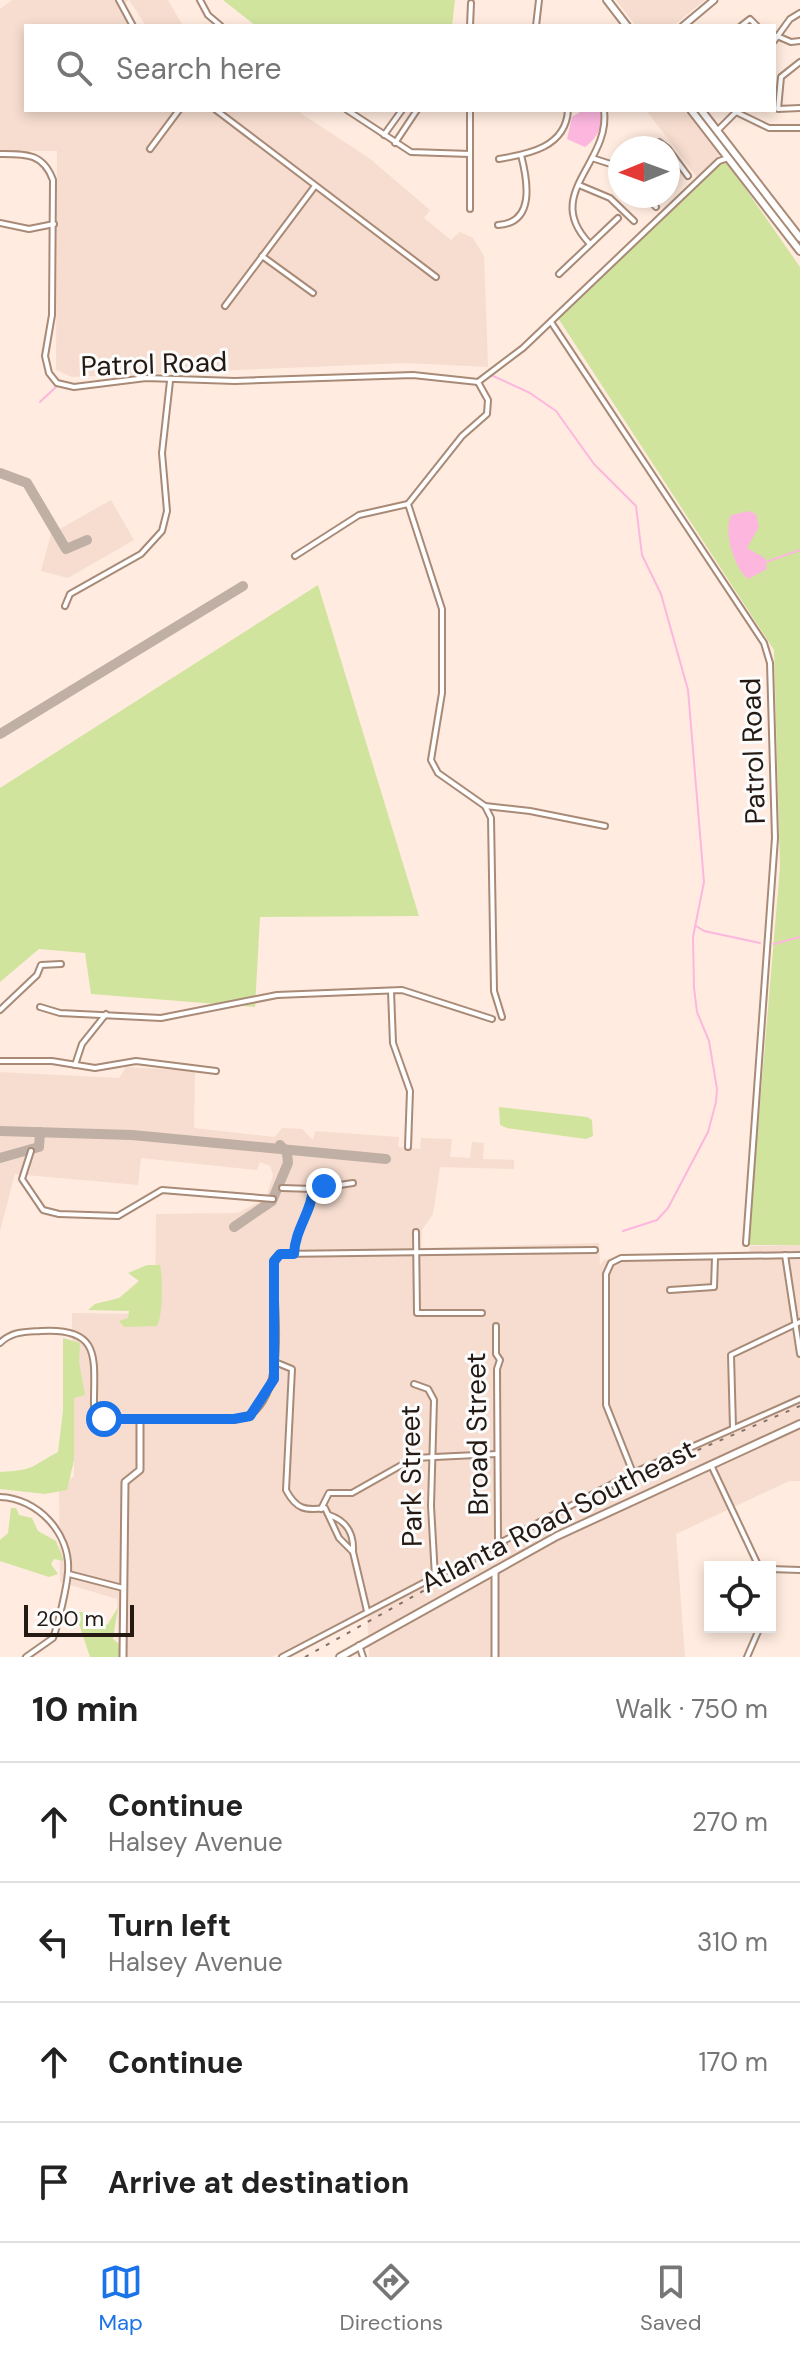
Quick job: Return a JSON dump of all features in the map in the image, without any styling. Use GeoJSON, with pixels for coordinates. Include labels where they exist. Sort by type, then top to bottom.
{"type":"FeatureCollection","features":[{"type":"Feature","properties":{"kind":"main road"},"geometry":{"type":"LineString","coordinates":[[607,0],[625,24]]}},
{"type":"Feature","properties":{"kind":"main road"},"geometry":{"type":"LineString","coordinates":[[693,112],[800,251]]}},
{"type":"Feature","properties":{"kind":"main road"},"geometry":{"type":"LineString","coordinates":[[703,112],[800,238]]}},
{"type":"Feature","properties":{"kind":"main road"},"geometry":{"type":"LineString","coordinates":[[729,158],[764,190]]}},
{"type":"Feature","properties":{"kind":"main road","name":"Atlanta Road Southeast"},"geometry":{"type":"LineString","coordinates":[[340,1657],[495,1569],[710,1463],[800,1424]]}},
{"type":"Feature","properties":{"kind":"street"},"geometry":{"type":"LineString","coordinates":[[119,0],[132,24]]}},
{"type":"Feature","properties":{"kind":"street"},"geometry":{"type":"LineString","coordinates":[[200,0],[208,15],[219,24]]}},
{"type":"Feature","properties":{"kind":"street"},"geometry":{"type":"LineString","coordinates":[[536,24],[539,0]]}},
{"type":"Feature","properties":{"kind":"street"},"geometry":{"type":"LineString","coordinates":[[685,24],[714,0]]}},
{"type":"Feature","properties":{"kind":"street"},"geometry":{"type":"LineString","coordinates":[[470,24],[471,3]]}},
{"type":"Feature","properties":{"kind":"street"},"geometry":{"type":"LineString","coordinates":[[800,13],[790,19],[776,38],[800,41]]}},
{"type":"Feature","properties":{"kind":"street"},"geometry":{"type":"LineString","coordinates":[[800,62],[781,77],[778,109],[800,108]]}},
{"type":"Feature","properties":{"kind":"street"},"geometry":{"type":"LineString","coordinates":[[150,149],[178,112]]}},
{"type":"Feature","properties":{"kind":"street"},"geometry":{"type":"LineString","coordinates":[[219,112],[436,277]]}},
{"type":"Feature","properties":{"kind":"street"},"geometry":{"type":"LineString","coordinates":[[350,112],[395,143],[418,154],[470,154]]}},
{"type":"Feature","properties":{"kind":"street"},"geometry":{"type":"LineString","coordinates":[[384,135],[401,112]]}},
{"type":"Feature","properties":{"kind":"street"},"geometry":{"type":"LineString","coordinates":[[395,143],[416,112]]}},
{"type":"Feature","properties":{"kind":"street"},"geometry":{"type":"LineString","coordinates":[[470,112],[470,209]]}},
{"type":"Feature","properties":{"kind":"street"},"geometry":{"type":"LineString","coordinates":[[499,159],[545,148],[558,138],[567,112]]}},
{"type":"Feature","properties":{"kind":"street"},"geometry":{"type":"LineString","coordinates":[[590,244],[572,218],[572,202],[603,132],[604,112]]}},
{"type":"Feature","properties":{"kind":"street"},"geometry":{"type":"LineString","coordinates":[[718,130],[735,112]]}},
{"type":"Feature","properties":{"kind":"street"},"geometry":{"type":"LineString","coordinates":[[738,112],[769,128],[800,128]]}},
{"type":"Feature","properties":{"kind":"street","name":"Patrol Road"},"geometry":{"type":"LineString","coordinates":[[0,154],[35,156],[48,165],[53,180],[52,315],[45,356],[52,378],[57,383],[74,387],[146,378],[170,381],[413,375],[478,382]]}},
{"type":"Feature","properties":{"kind":"street"},"geometry":{"type":"LineString","coordinates":[[498,225],[518,220],[527,193],[521,155]]}},
{"type":"Feature","properties":{"kind":"street"},"geometry":{"type":"LineString","coordinates":[[592,158],[608,163]]}},
{"type":"Feature","properties":{"kind":"street"},"geometry":{"type":"LineString","coordinates":[[295,556],[359,515],[408,504],[462,436],[487,414],[488,400],[478,382],[551,322],[719,161],[729,158]]}},
{"type":"Feature","properties":{"kind":"street"},"geometry":{"type":"LineString","coordinates":[[680,165],[688,176]]}},
{"type":"Feature","properties":{"kind":"street"},"geometry":{"type":"LineString","coordinates":[[579,185],[610,198],[634,221]]}},
{"type":"Feature","properties":{"kind":"street"},"geometry":{"type":"LineString","coordinates":[[225,306],[315,186]]}},
{"type":"Feature","properties":{"kind":"street"},"geometry":{"type":"LineString","coordinates":[[559,274],[618,218]]}},
{"type":"Feature","properties":{"kind":"street"},"geometry":{"type":"LineString","coordinates":[[0,223],[29,229],[54,224]]}},
{"type":"Feature","properties":{"kind":"street"},"geometry":{"type":"LineString","coordinates":[[262,256],[313,293]]}},
{"type":"Feature","properties":{"kind":"street","name":"Patrol Road"},"geometry":{"type":"LineString","coordinates":[[551,322],[764,643],[770,663],[775,838],[746,1243]]}},
{"type":"Feature","properties":{"kind":"street"},"geometry":{"type":"LineString","coordinates":[[65,606],[70,594],[152,546],[162,531],[167,511],[162,453],[170,381]]}},
{"type":"Feature","properties":{"kind":"street"},"geometry":{"type":"LineString","coordinates":[[408,504],[442,609],[442,693],[431,760],[444,780],[485,806],[530,811],[605,826]]}},
{"type":"Feature","properties":{"kind":"street"},"geometry":{"type":"LineString","coordinates":[[485,806],[492,826],[494,991],[502,1017]]}},
{"type":"Feature","properties":{"kind":"street"},"geometry":{"type":"LineString","coordinates":[[0,1010],[37,975],[41,965],[61,964]]}},
{"type":"Feature","properties":{"kind":"street"},"geometry":{"type":"LineString","coordinates":[[391,991],[393,1043],[410,1091],[408,1147]]}},
{"type":"Feature","properties":{"kind":"street"},"geometry":{"type":"LineString","coordinates":[[40,1007],[60,1013],[161,1018],[277,995],[407,991],[492,1019]]}},
{"type":"Feature","properties":{"kind":"street"},"geometry":{"type":"LineString","coordinates":[[75,1065],[86,1038],[101,1024],[106,1014]]}},
{"type":"Feature","properties":{"kind":"street"},"geometry":{"type":"LineString","coordinates":[[0,1061],[43,1060],[95,1068],[136,1061],[216,1071]]}},
{"type":"Feature","properties":{"kind":"street"},"geometry":{"type":"LineString","coordinates":[[31,1151],[22,1179],[36,1203],[49,1212],[118,1216],[162,1190],[273,1199]]}},
{"type":"Feature","properties":{"kind":"street"},"geometry":{"type":"LineString","coordinates":[[282,1188],[313,1189],[353,1183]]}},
{"type":"Feature","properties":{"kind":"street"},"geometry":{"type":"LineString","coordinates":[[294,1254],[296,1232],[311,1202],[313,1189]]}},
{"type":"Feature","properties":{"kind":"street"},"geometry":{"type":"LineString","coordinates":[[416,1232],[417,1313],[482,1313]]}},
{"type":"Feature","properties":{"kind":"street"},"geometry":{"type":"LineString","coordinates":[[0,1343],[17,1333],[71,1331],[82,1335],[92,1353],[94,1415],[104,1419],[245,1418],[270,1387],[275,1362],[273,1266],[280,1254],[595,1250]]}},
{"type":"Feature","properties":{"kind":"street"},"geometry":{"type":"LineString","coordinates":[[785,1255],[798,1323],[800,1354]]}},
{"type":"Feature","properties":{"kind":"street"},"geometry":{"type":"LineString","coordinates":[[633,1473],[606,1405],[608,1267],[621,1258],[800,1255]]}},
{"type":"Feature","properties":{"kind":"street"},"geometry":{"type":"LineString","coordinates":[[670,1290],[714,1287],[715,1258]]}},
{"type":"Feature","properties":{"kind":"street"},"geometry":{"type":"LineString","coordinates":[[733,1428],[731,1355],[798,1323]]}},
{"type":"Feature","properties":{"kind":"street","name":"Broad Street"},"geometry":{"type":"LineString","coordinates":[[496,1326],[496,1354],[500,1360],[497,1369],[498,1541]]}},
{"type":"Feature","properties":{"kind":"street"},"geometry":{"type":"LineString","coordinates":[[275,1362],[292,1369],[286,1490],[293,1504],[308,1512],[325,1508],[339,1538],[353,1552]]}},
{"type":"Feature","properties":{"kind":"street","name":"Park Street"},"geometry":{"type":"LineString","coordinates":[[414,1384],[433,1396],[431,1506],[435,1577]]}},
{"type":"Feature","properties":{"kind":"street"},"geometry":{"type":"LineString","coordinates":[[282,1657],[498,1541],[633,1473],[800,1399]]}},
{"type":"Feature","properties":{"kind":"street"},"geometry":{"type":"LineString","coordinates":[[123,1657],[125,1482],[140,1470],[140,1419]]}},
{"type":"Feature","properties":{"kind":"street"},"geometry":{"type":"LineString","coordinates":[[321,1509],[329,1493],[352,1493],[407,1461],[434,1456],[497,1454]]}},
{"type":"Feature","properties":{"kind":"street"},"geometry":{"type":"LineString","coordinates":[[710,1463],[756,1561]]}},
{"type":"Feature","properties":{"kind":"street"},"geometry":{"type":"LineString","coordinates":[[0,1497],[22,1500],[41,1511],[60,1536],[69,1574],[64,1583],[53,1638],[26,1657]]}},
{"type":"Feature","properties":{"kind":"street"},"geometry":{"type":"LineString","coordinates":[[328,1515],[340,1518],[349,1528],[367,1611]]}},
{"type":"Feature","properties":{"kind":"street"},"geometry":{"type":"LineString","coordinates":[[495,1569],[495,1657]]}},
{"type":"Feature","properties":{"kind":"street"},"geometry":{"type":"LineString","coordinates":[[776,1569],[800,1570]]}},
{"type":"Feature","properties":{"kind":"street"},"geometry":{"type":"LineString","coordinates":[[69,1574],[123,1588]]}},
{"type":"Feature","properties":{"kind":"street"},"geometry":{"type":"LineString","coordinates":[[747,1657],[757,1633]]}},
{"type":"Feature","properties":{"kind":"street"},"geometry":{"type":"LineString","coordinates":[[359,1645],[363,1657]]}},
{"type":"Feature","properties":{"kind":"shaded area"},"geometry":{"type":"Polygon","coordinates":[[[12,0],[115,0],[129,24],[24,24],[24,112],[299,112],[369,158],[430,210],[424,218],[451,240],[460,232],[473,238],[484,256],[488,367],[406,363],[72,377],[56,370],[57,151],[0,151],[0,9],[12,0]]]}},
{"type":"Feature","properties":{"kind":"shaded area"},"geometry":{"type":"Polygon","coordinates":[[[129,0],[168,0],[182,24],[145,24],[129,0]]]}},
{"type":"Feature","properties":{"kind":"shaded area"},"geometry":{"type":"Polygon","coordinates":[[[616,0],[705,0],[675,24],[634,24],[616,0]]]}},
{"type":"Feature","properties":{"kind":"shaded area"},"geometry":{"type":"Polygon","coordinates":[[[580,112],[599,112],[600,126],[593,140],[585,147],[567,139],[572,117],[580,112]]]}},
{"type":"Feature","properties":{"kind":"shaded area"},"geometry":{"type":"Polygon","coordinates":[[[648,112],[686,112],[720,155],[697,177],[680,155],[680,136],[666,136],[648,112]]]}},
{"type":"Feature","properties":{"kind":"shaded area"},"geometry":{"type":"Polygon","coordinates":[[[111,500],[134,540],[68,578],[41,571],[51,534],[111,500]]]}},
{"type":"Feature","properties":{"kind":"shaded area"},"geometry":{"type":"Polygon","coordinates":[[[749,511],[756,514],[759,527],[747,548],[765,558],[767,569],[748,579],[734,558],[728,530],[731,515],[749,511]]]}},
{"type":"Feature","properties":{"kind":"shaded area"},"geometry":{"type":"Polygon","coordinates":[[[126,1067],[195,1071],[194,1128],[275,1137],[282,1128],[302,1129],[313,1140],[315,1131],[399,1137],[398,1147],[420,1149],[421,1138],[452,1139],[450,1157],[470,1158],[472,1142],[484,1143],[483,1159],[514,1160],[514,1169],[440,1167],[433,1214],[422,1230],[421,1248],[599,1243],[600,1265],[604,1260],[635,1254],[749,1255],[750,1246],[800,1245],[800,1481],[789,1481],[676,1534],[685,1657],[369,1657],[367,1608],[272,1657],[119,1657],[117,1599],[60,1582],[59,1488],[74,1476],[72,1313],[155,1314],[156,1214],[238,1213],[266,1198],[273,1175],[270,1166],[260,1162],[257,1170],[141,1158],[138,1185],[15,1174],[0,1231],[0,1072],[119,1078],[126,1067]]]}},
{"type":"Feature","properties":{"kind":"green space"},"geometry":{"type":"Polygon","coordinates":[[[223,0],[455,0],[452,24],[253,24],[223,0]]]}},
{"type":"Feature","properties":{"kind":"green space"},"geometry":{"type":"Polygon","coordinates":[[[727,162],[800,267],[800,1245],[748,1245],[780,867],[774,650],[558,318],[672,208],[680,208],[680,200],[720,163],[727,162]]]}},
{"type":"Feature","properties":{"kind":"green space"},"geometry":{"type":"Polygon","coordinates":[[[318,585],[419,916],[260,917],[255,1007],[91,994],[85,953],[39,949],[0,982],[0,788],[318,585]]]}},
{"type":"Feature","properties":{"kind":"green space"},"geometry":{"type":"Polygon","coordinates":[[[499,1107],[587,1117],[592,1120],[593,1136],[586,1139],[507,1128],[500,1125],[499,1107]]]}},
{"type":"Feature","properties":{"kind":"green space"},"geometry":{"type":"Polygon","coordinates":[[[147,1265],[160,1265],[161,1271],[161,1305],[157,1326],[124,1327],[119,1321],[128,1318],[129,1311],[88,1310],[95,1304],[119,1298],[139,1281],[128,1273],[147,1265]]]}},
{"type":"Feature","properties":{"kind":"green space"},"geometry":{"type":"Polygon","coordinates":[[[63,1338],[80,1343],[79,1362],[85,1395],[74,1398],[74,1460],[67,1490],[45,1494],[0,1489],[0,1472],[31,1467],[58,1452],[63,1410],[63,1338]]]}},
{"type":"Feature","properties":{"kind":"green space"},"geometry":{"type":"Polygon","coordinates":[[[11,1508],[16,1508],[19,1515],[32,1518],[38,1531],[56,1541],[64,1561],[54,1559],[51,1564],[58,1574],[49,1577],[0,1561],[0,1540],[8,1533],[11,1508]]]}},
{"type":"Feature","properties":{"kind":"green space"},"geometry":{"type":"Polygon","coordinates":[[[118,1607],[113,1639],[120,1645],[120,1657],[90,1657],[75,1612],[86,1612],[91,1622],[100,1627],[108,1624],[118,1607]]]}},
{"type":"Feature","properties":{"kind":"waterway"},"geometry":{"type":"LineString","coordinates":[[491,375],[530,393],[556,411],[594,464],[636,506],[642,555],[661,594],[688,690],[704,882],[693,937],[694,988],[697,1012],[709,1041],[717,1089],[716,1102],[708,1132],[668,1208],[657,1220],[623,1231]]}},
{"type":"Feature","properties":{"kind":"waterway"},"geometry":{"type":"LineString","coordinates":[[40,402],[57,386]]}},
{"type":"Feature","properties":{"kind":"waterway"},"geometry":{"type":"LineString","coordinates":[[766,562],[800,550]]}},
{"type":"Feature","properties":{"kind":"waterway"},"geometry":{"type":"LineString","coordinates":[[696,926],[704,931],[760,943]]}},
{"type":"Feature","properties":{"kind":"waterway"},"geometry":{"type":"LineString","coordinates":[[774,944],[800,937]]}},
{"type":"Feature","properties":{"kind":"taxiway"},"geometry":{"type":"LineString","coordinates":[[0,473],[27,483],[66,549],[87,540]]}},
{"type":"Feature","properties":{"kind":"taxiway"},"geometry":{"type":"LineString","coordinates":[[0,734],[243,586]]}},
{"type":"Feature","properties":{"kind":"taxiway"},"geometry":{"type":"LineString","coordinates":[[0,1131],[132,1135],[386,1159]]}},
{"type":"Feature","properties":{"kind":"taxiway"},"geometry":{"type":"LineString","coordinates":[[0,1158],[39,1147],[40,1132]]}},
{"type":"Feature","properties":{"kind":"taxiway"},"geometry":{"type":"LineString","coordinates":[[234,1227],[272,1201],[288,1163],[287,1153],[280,1145]]}},
{"type":"Feature","properties":{"kind":"railway"},"geometry":{"type":"LineString","coordinates":[[305,1657],[555,1517],[647,1472],[800,1406]]}},
{"type":"Feature","properties":{"kind":"route"},"geometry":{"type":"LineString","coordinates":[[104,1419],[234,1419],[250,1416],[274,1379],[275,1257],[294,1254],[296,1232],[311,1202],[313,1189],[324,1186]]}}]}
